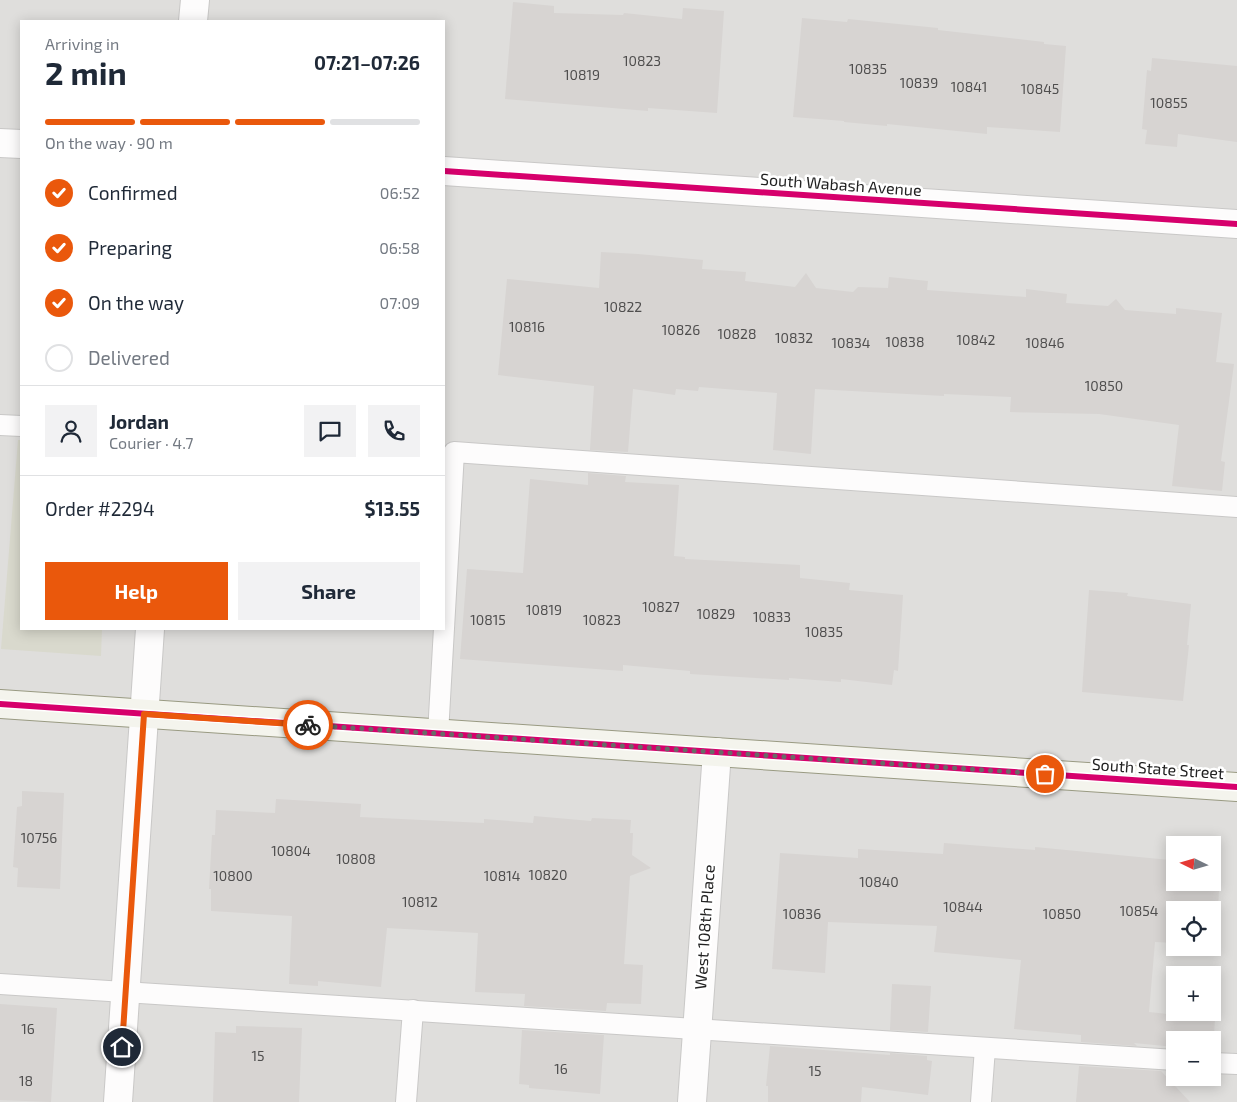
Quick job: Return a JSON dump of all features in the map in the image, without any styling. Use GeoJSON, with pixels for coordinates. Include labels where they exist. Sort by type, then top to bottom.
{"type":"FeatureCollection","features":[{"type":"Feature","properties":{"kind":"street"},"geometry":{"type":"LineString","coordinates":[[193,20],[195,0]]}},
{"type":"Feature","properties":{"kind":"street"},"geometry":{"type":"LineString","coordinates":[[0,143],[20,144]]}},
{"type":"Feature","properties":{"kind":"street","name":"South Wabash Avenue"},"geometry":{"type":"LineString","coordinates":[[445,171],[1237,224]]}},
{"type":"Feature","properties":{"kind":"street"},"geometry":{"type":"LineString","coordinates":[[118,1102],[150,630]]}},
{"type":"Feature","properties":{"kind":"street","name":"South State Street"},"geometry":{"type":"LineString","coordinates":[[0,704],[1237,787]]}},
{"type":"Feature","properties":{"kind":"street","name":"West 108th Place"},"geometry":{"type":"LineString","coordinates":[[692,1102],[717,752]]}},
{"type":"Feature","properties":{"kind":"lane"},"geometry":{"type":"LineString","coordinates":[[0,425],[20,426]]}},
{"type":"Feature","properties":{"kind":"lane"},"geometry":{"type":"LineString","coordinates":[[445,611],[454,452],[1237,507]]}},
{"type":"Feature","properties":{"kind":"lane"},"geometry":{"type":"LineString","coordinates":[[438,734],[444,630]]}},
{"type":"Feature","properties":{"kind":"lane"},"geometry":{"type":"LineString","coordinates":[[0,984],[1166,1059]]}},
{"type":"Feature","properties":{"kind":"lane"},"geometry":{"type":"LineString","coordinates":[[406,1102],[412,1010]]}},
{"type":"Feature","properties":{"kind":"lane"},"geometry":{"type":"LineString","coordinates":[[981,1102],[985,1048]]}},
{"type":"Feature","properties":{"kind":"lane"},"geometry":{"type":"LineString","coordinates":[[1221,1063],[1237,1064]]}},
{"type":"Feature","properties":{"kind":"shaded area"},"geometry":{"type":"Polygon","coordinates":[[[0,0],[1237,0],[1237,1102],[0,1102],[0,0]]]}},
{"type":"Feature","properties":{"kind":"shaded area"},"geometry":{"type":"Polygon","coordinates":[[[18,440],[20,440],[20,630],[102,630],[101,656],[1,649],[18,440]]]}},
{"type":"Feature","properties":{"kind":"building"},"geometry":{"type":"Polygon","coordinates":[[[513,2],[554,6],[554,13],[623,15],[624,13],[682,19],[683,8],[724,11],[717,113],[648,108],[648,111],[505,99],[513,2]]]}},
{"type":"Feature","properties":{"kind":"building"},"geometry":{"type":"Polygon","coordinates":[[[802,18],[847,22],[848,19],[938,28],[938,30],[1066,46],[1060,132],[987,127],[987,134],[793,117],[802,18]]]}},
{"type":"Feature","properties":{"kind":"building"},"geometry":{"type":"Polygon","coordinates":[[[1152,58],[1237,66],[1237,142],[1178,134],[1177,147],[1145,144],[1147,130],[1142,129],[1147,70],[1151,71],[1152,58]]]}},
{"type":"Feature","properties":{"kind":"building"},"geometry":{"type":"Polygon","coordinates":[[[601,252],[703,260],[702,269],[746,272],[745,281],[795,287],[806,273],[816,288],[853,292],[858,287],[888,288],[889,277],[928,281],[927,290],[1026,297],[1026,289],[1067,294],[1066,303],[1108,306],[1116,299],[1125,310],[1176,314],[1176,308],[1222,313],[1216,362],[1234,364],[1221,461],[1225,462],[1222,491],[1172,486],[1179,425],[1099,414],[1010,412],[1011,397],[944,394],[944,396],[815,389],[811,454],[773,450],[777,393],[699,387],[698,391],[676,389],[675,395],[633,389],[628,452],[590,450],[594,386],[498,375],[507,279],[599,288],[601,252]]]}},
{"type":"Feature","properties":{"kind":"building"},"geometry":{"type":"Polygon","coordinates":[[[588,473],[626,476],[625,482],[679,485],[674,556],[685,557],[685,559],[800,565],[800,578],[850,583],[849,590],[903,595],[898,671],[894,670],[892,685],[841,679],[841,682],[690,674],[690,671],[623,665],[623,671],[460,659],[467,569],[523,573],[530,479],[588,485],[588,473]]]}},
{"type":"Feature","properties":{"kind":"building"},"geometry":{"type":"Polygon","coordinates":[[[1089,590],[1128,593],[1127,596],[1191,604],[1183,701],[1082,692],[1089,590]]]}},
{"type":"Feature","properties":{"kind":"building"},"geometry":{"type":"Polygon","coordinates":[[[22,791],[64,793],[60,889],[17,887],[18,868],[13,867],[17,807],[22,806],[22,791]]]}},
{"type":"Feature","properties":{"kind":"building"},"geometry":{"type":"Polygon","coordinates":[[[276,799],[361,804],[360,817],[484,823],[484,819],[533,823],[534,816],[591,821],[592,818],[631,820],[630,833],[633,833],[632,855],[651,868],[630,876],[624,964],[643,965],[641,1004],[607,1003],[606,1011],[524,1006],[525,994],[475,992],[478,933],[387,928],[381,987],[318,981],[318,986],[289,984],[292,916],[211,911],[211,889],[209,889],[212,835],[215,835],[216,810],[275,813],[276,799]]]}},
{"type":"Feature","properties":{"kind":"building"},"geometry":{"type":"Polygon","coordinates":[[[944,843],[1035,850],[1035,847],[1166,860],[1166,891],[1219,891],[1218,901],[1166,901],[1166,943],[1155,942],[1149,1012],[1166,1014],[1166,1021],[1215,1021],[1214,1031],[1166,1031],[1166,1046],[1134,1043],[1137,1046],[1081,1042],[1081,1035],[1014,1029],[1021,960],[934,952],[937,926],[828,922],[825,973],[772,969],[780,853],[858,858],[858,849],[943,854],[944,843]]]}},
{"type":"Feature","properties":{"kind":"building"},"geometry":{"type":"Polygon","coordinates":[[[892,984],[931,986],[928,1032],[890,1030],[892,984]]]}},
{"type":"Feature","properties":{"kind":"building"},"geometry":{"type":"Polygon","coordinates":[[[0,1004],[57,1008],[51,1102],[0,1100],[0,1004]]]}},
{"type":"Feature","properties":{"kind":"building"},"geometry":{"type":"Polygon","coordinates":[[[236,1026],[302,1028],[299,1102],[213,1102],[215,1032],[236,1033],[236,1026]]]}},
{"type":"Feature","properties":{"kind":"building"},"geometry":{"type":"Polygon","coordinates":[[[522,1030],[604,1035],[600,1094],[529,1088],[529,1085],[519,1084],[522,1030]]]}},
{"type":"Feature","properties":{"kind":"building"},"geometry":{"type":"Polygon","coordinates":[[[770,1046],[927,1056],[927,1060],[932,1061],[928,1095],[862,1087],[861,1102],[768,1102],[768,1086],[766,1086],[770,1046]]]}},
{"type":"Feature","properties":{"kind":"building"},"geometry":{"type":"Polygon","coordinates":[[[1079,1066],[1161,1071],[1166,1076],[1166,1086],[1175,1086],[1190,1102],[1076,1102],[1079,1066]]]}},
{"type":"Feature","properties":{"kind":"cycle path"},"geometry":{"type":"LineString","coordinates":[[445,171],[1237,224]]}},
{"type":"Feature","properties":{"kind":"cycle path"},"geometry":{"type":"LineString","coordinates":[[0,704],[1237,787]]}},
{"type":"Feature","properties":{"kind":"way so far"},"geometry":{"type":"LineString","coordinates":[[308,725],[1045,774]]}},
{"type":"Feature","properties":{"kind":"route"},"geometry":{"type":"LineString","coordinates":[[122,1047],[144,714],[308,725]]}}]}
